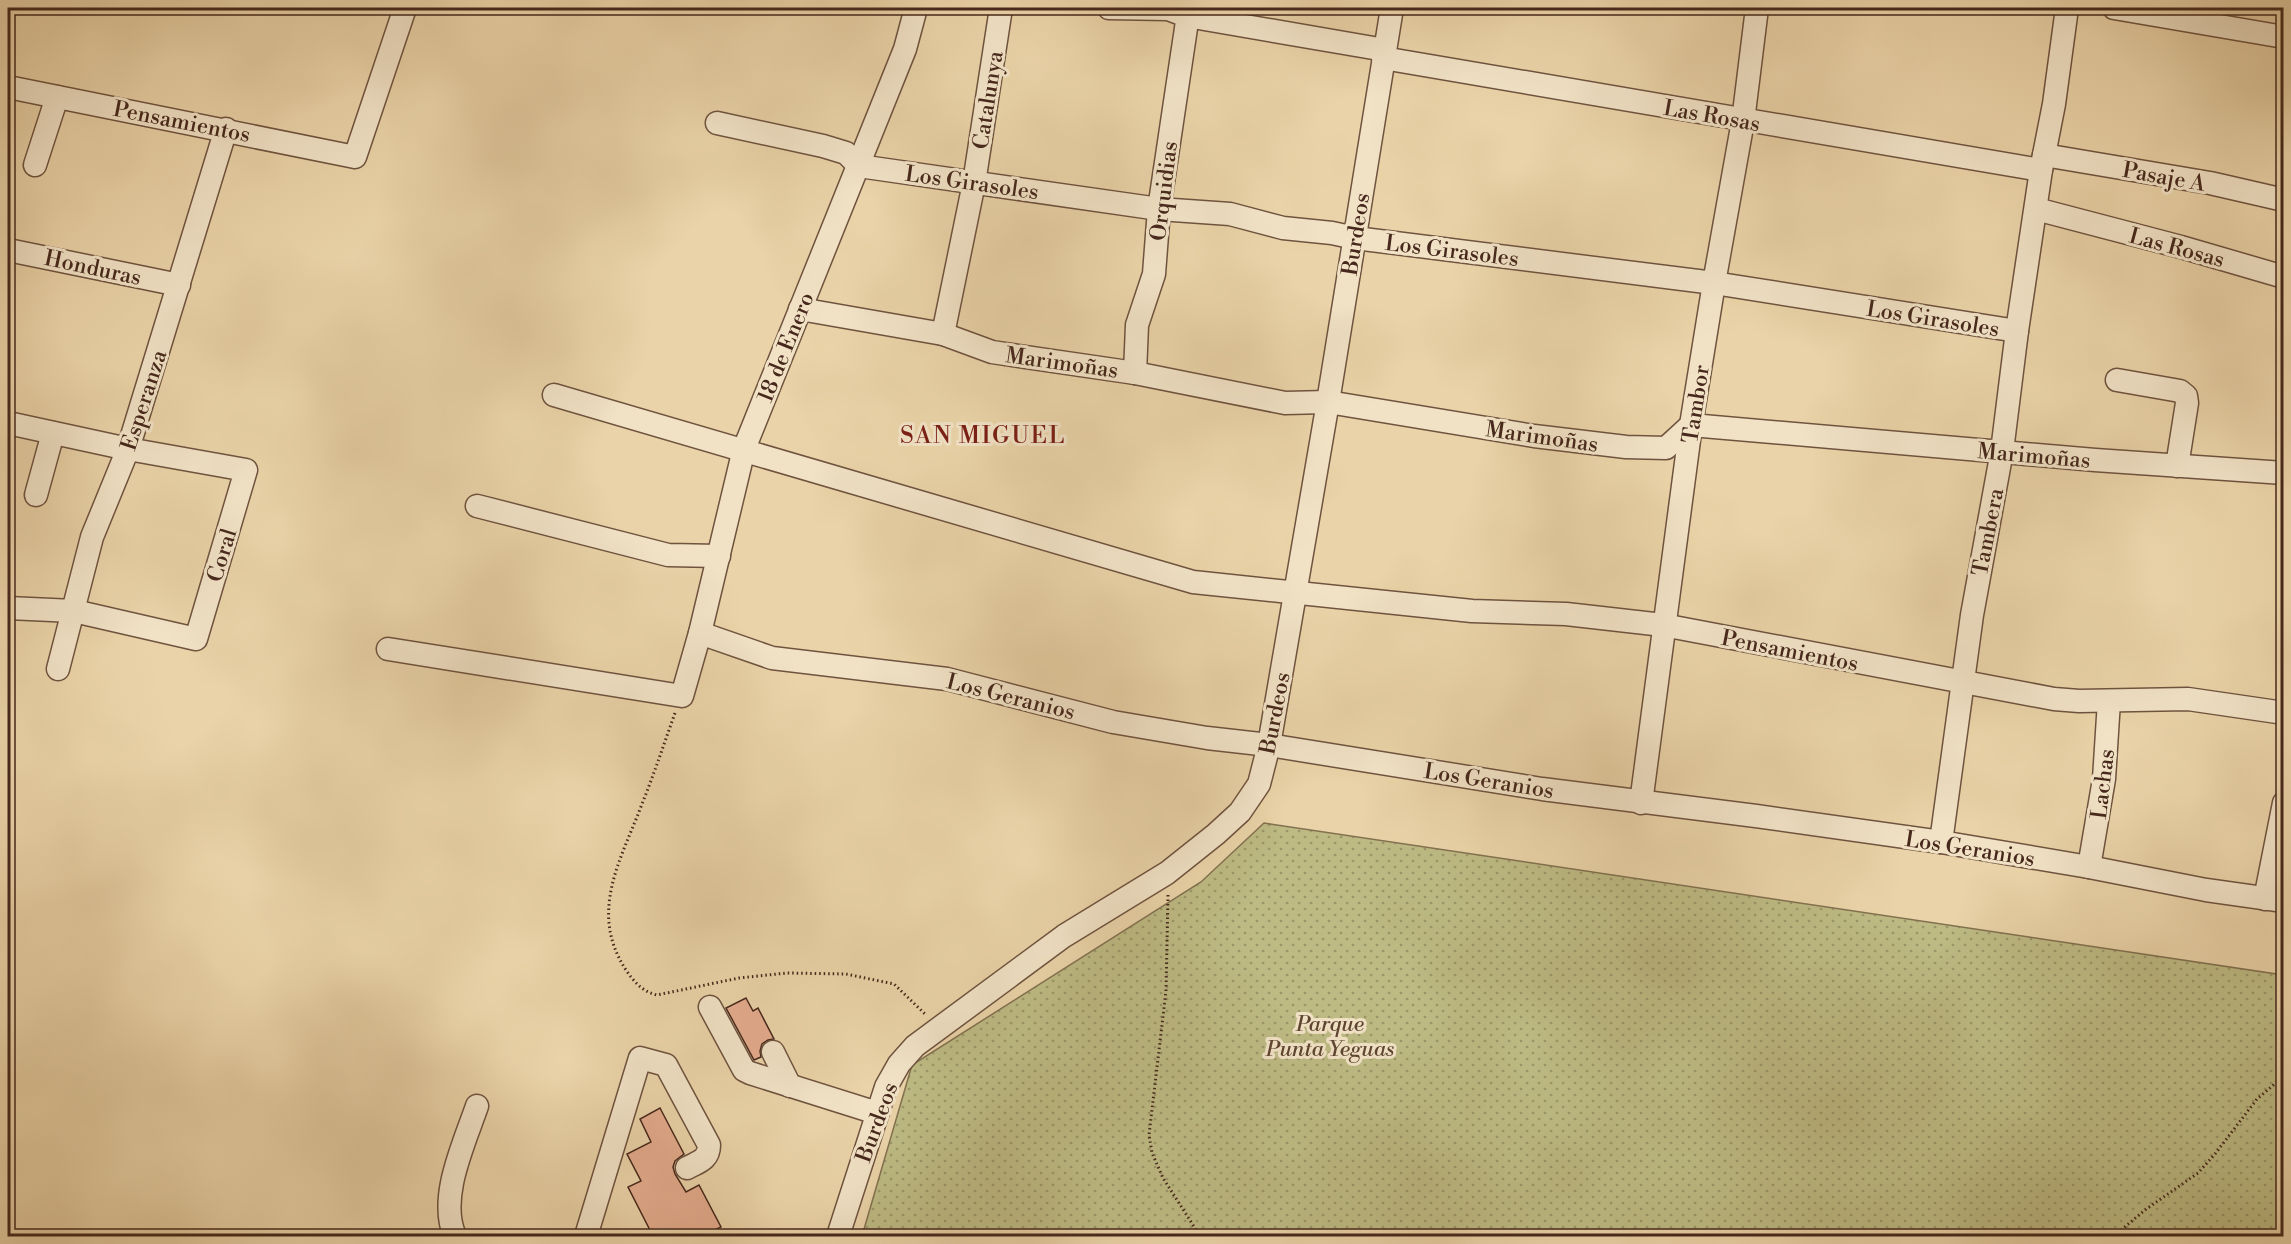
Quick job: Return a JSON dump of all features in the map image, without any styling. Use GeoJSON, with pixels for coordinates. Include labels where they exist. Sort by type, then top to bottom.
{"type":"FeatureCollection","features":[{"type":"Feature","properties":{"kind":"street","name":"Pensamientos"},"geometry":{"type":"LineString","coordinates":[[8,87],[226,129],[356,157],[403,8]]}},
{"type":"Feature","properties":{"kind":"street","name":"18 de Enero"},"geometry":{"type":"LineString","coordinates":[[682,696],[700,633],[744,449],[905,49],[916,8]]}},
{"type":"Feature","properties":{"kind":"street","name":"Catalunya"},"geometry":{"type":"LineString","coordinates":[[943,334],[974,183],[1001,8]]}},
{"type":"Feature","properties":{"kind":"street","name":"Las Rosas"},"geometry":{"type":"LineString","coordinates":[[1109,8],[1168,9],[1188,12],[1384,54],[1743,121],[2043,163]]}},
{"type":"Feature","properties":{"kind":"street","name":"Burdeos"},"geometry":{"type":"LineString","coordinates":[[838,1236],[886,1087],[899,1064],[915,1046],[1064,936],[1167,873],[1240,812],[1258,784],[1269,745],[1392,8]]}},
{"type":"Feature","properties":{"kind":"street","name":"Tambor"},"geometry":{"type":"LineString","coordinates":[[1641,803],[1691,425],[1743,121],[1757,8]]}},
{"type":"Feature","properties":{"kind":"street","name":"Tambera"},"geometry":{"type":"LineString","coordinates":[[1941,842],[1972,615],[2002,451],[2017,331],[2054,104],[2067,8]]}},
{"type":"Feature","properties":{"kind":"street"},"geometry":{"type":"LineString","coordinates":[[2114,8],[2283,38]]}},
{"type":"Feature","properties":{"kind":"street","name":"Orquidias"},"geometry":{"type":"LineString","coordinates":[[1135,373],[1137,325],[1154,274],[1159,209],[1188,12]]}},
{"type":"Feature","properties":{"kind":"street"},"geometry":{"type":"LineString","coordinates":[[35,165],[57,96]]}},
{"type":"Feature","properties":{"kind":"street","name":"Los Girasoles"},"geometry":{"type":"LineString","coordinates":[[717,123],[823,146],[846,153],[859,166],[1159,209],[1230,214],[1283,228],[1332,232],[1355,238],[1714,284],[2017,331]]}},
{"type":"Feature","properties":{"kind":"street","name":"Esperanza"},"geometry":{"type":"LineString","coordinates":[[58,669],[92,537],[128,449],[226,129]]}},
{"type":"Feature","properties":{"kind":"street","name":"Pasaje A"},"geometry":{"type":"LineString","coordinates":[[2043,163],[2210,183],[2283,200]]}},
{"type":"Feature","properties":{"kind":"street","name":"Las Rosas"},"geometry":{"type":"LineString","coordinates":[[2036,209],[2181,246],[2283,277]]}},
{"type":"Feature","properties":{"kind":"street","name":"Honduras"},"geometry":{"type":"LineString","coordinates":[[8,250],[179,285]]}},
{"type":"Feature","properties":{"kind":"street","name":"Marimoñas"},"geometry":{"type":"LineString","coordinates":[[800,309],[943,334],[992,352],[1135,373],[1285,403],[1328,402],[1534,436],[1626,447],[1666,448],[1691,425],[2283,473]]}},
{"type":"Feature","properties":{"kind":"street"},"geometry":{"type":"LineString","coordinates":[[2117,380],[2180,391],[2186,396],[2187,403],[2177,466]]}},
{"type":"Feature","properties":{"kind":"street","name":"Pensamientos"},"geometry":{"type":"LineString","coordinates":[[554,395],[1193,582],[1462,610],[1566,614],[1664,625],[1963,684],[2054,699],[2109,701],[2188,699],[2283,713]]}},
{"type":"Feature","properties":{"kind":"street"},"geometry":{"type":"LineString","coordinates":[[8,423],[128,449]]}},
{"type":"Feature","properties":{"kind":"street"},"geometry":{"type":"LineString","coordinates":[[36,495],[53,433]]}},
{"type":"Feature","properties":{"kind":"street","name":"Coral"},"geometry":{"type":"LineString","coordinates":[[74,611],[196,639],[246,471],[128,449]]}},
{"type":"Feature","properties":{"kind":"street"},"geometry":{"type":"LineString","coordinates":[[477,506],[668,555],[719,556]]}},
{"type":"Feature","properties":{"kind":"street"},"geometry":{"type":"LineString","coordinates":[[8,608],[74,611]]}},
{"type":"Feature","properties":{"kind":"street","name":"Los Geranios"},"geometry":{"type":"LineString","coordinates":[[700,633],[772,658],[947,679],[1113,722],[1207,738],[1269,745],[1641,803],[1756,816],[1941,842],[2206,890],[2274,900]]}},
{"type":"Feature","properties":{"kind":"street"},"geometry":{"type":"LineString","coordinates":[[388,649],[682,696]]}},
{"type":"Feature","properties":{"kind":"street","name":"Lachas"},"geometry":{"type":"LineString","coordinates":[[2089,867],[2104,779],[2109,701]]}},
{"type":"Feature","properties":{"kind":"street"},"geometry":{"type":"LineString","coordinates":[[2274,900],[2283,803]]}},
{"type":"Feature","properties":{"kind":"street"},"geometry":{"type":"LineString","coordinates":[[710,1007],[744,1070],[877,1113]]}},
{"type":"Feature","properties":{"kind":"street"},"geometry":{"type":"LineString","coordinates":[[773,1052],[790,1086]]}},
{"type":"Feature","properties":{"kind":"street"},"geometry":{"type":"LineString","coordinates":[[586,1236],[640,1058],[666,1065],[709,1145],[709,1153],[705,1159],[687,1168]]}},
{"type":"Feature","properties":{"kind":"street"},"geometry":{"type":"LineString","coordinates":[[455,1236],[449,1210],[451,1186],[477,1106]]}},
{"type":"Feature","properties":{"kind":"path"},"geometry":{"type":"LineString","coordinates":[[682,696],[642,806],[617,864],[611,887],[608,917],[611,932],[619,957],[633,980],[648,993],[657,995],[739,978],[787,973],[846,974],[871,978],[894,984],[938,1029]]}},
{"type":"Feature","properties":{"kind":"path"},"geometry":{"type":"LineString","coordinates":[[1167,873],[1169,930],[1166,992],[1149,1136],[1152,1153],[1163,1178],[1200,1236]]}},
{"type":"Feature","properties":{"kind":"path"},"geometry":{"type":"LineString","coordinates":[[2114,1236],[2145,1210],[2198,1173],[2256,1099],[2283,1076]]}},
{"type":"Feature","properties":{"kind":"green space","name":"Parque Punta Yeguas"},"geometry":{"type":"Polygon","coordinates":[[[1264,823],[2283,975],[2283,1236],[862,1236],[912,1065],[1201,882],[1264,823]]]}},
{"type":"Feature","properties":{"kind":"building"},"geometry":{"type":"Polygon","coordinates":[[[746,998],[753,1011],[758,1008],[774,1039],[762,1044],[761,1057],[754,1060],[726,1008],[746,998]]]}},
{"type":"Feature","properties":{"kind":"building"},"geometry":{"type":"Polygon","coordinates":[[[660,1108],[684,1154],[675,1161],[673,1167],[675,1174],[686,1192],[699,1185],[721,1227],[702,1236],[653,1236],[628,1187],[641,1181],[627,1154],[651,1142],[640,1119],[660,1108]]]}},
{"type":"Feature","properties":{"kind":"district","name":"SAN MIGUEL"},"geometry":{"type":"Point","coordinates":[983,435]}}]}
